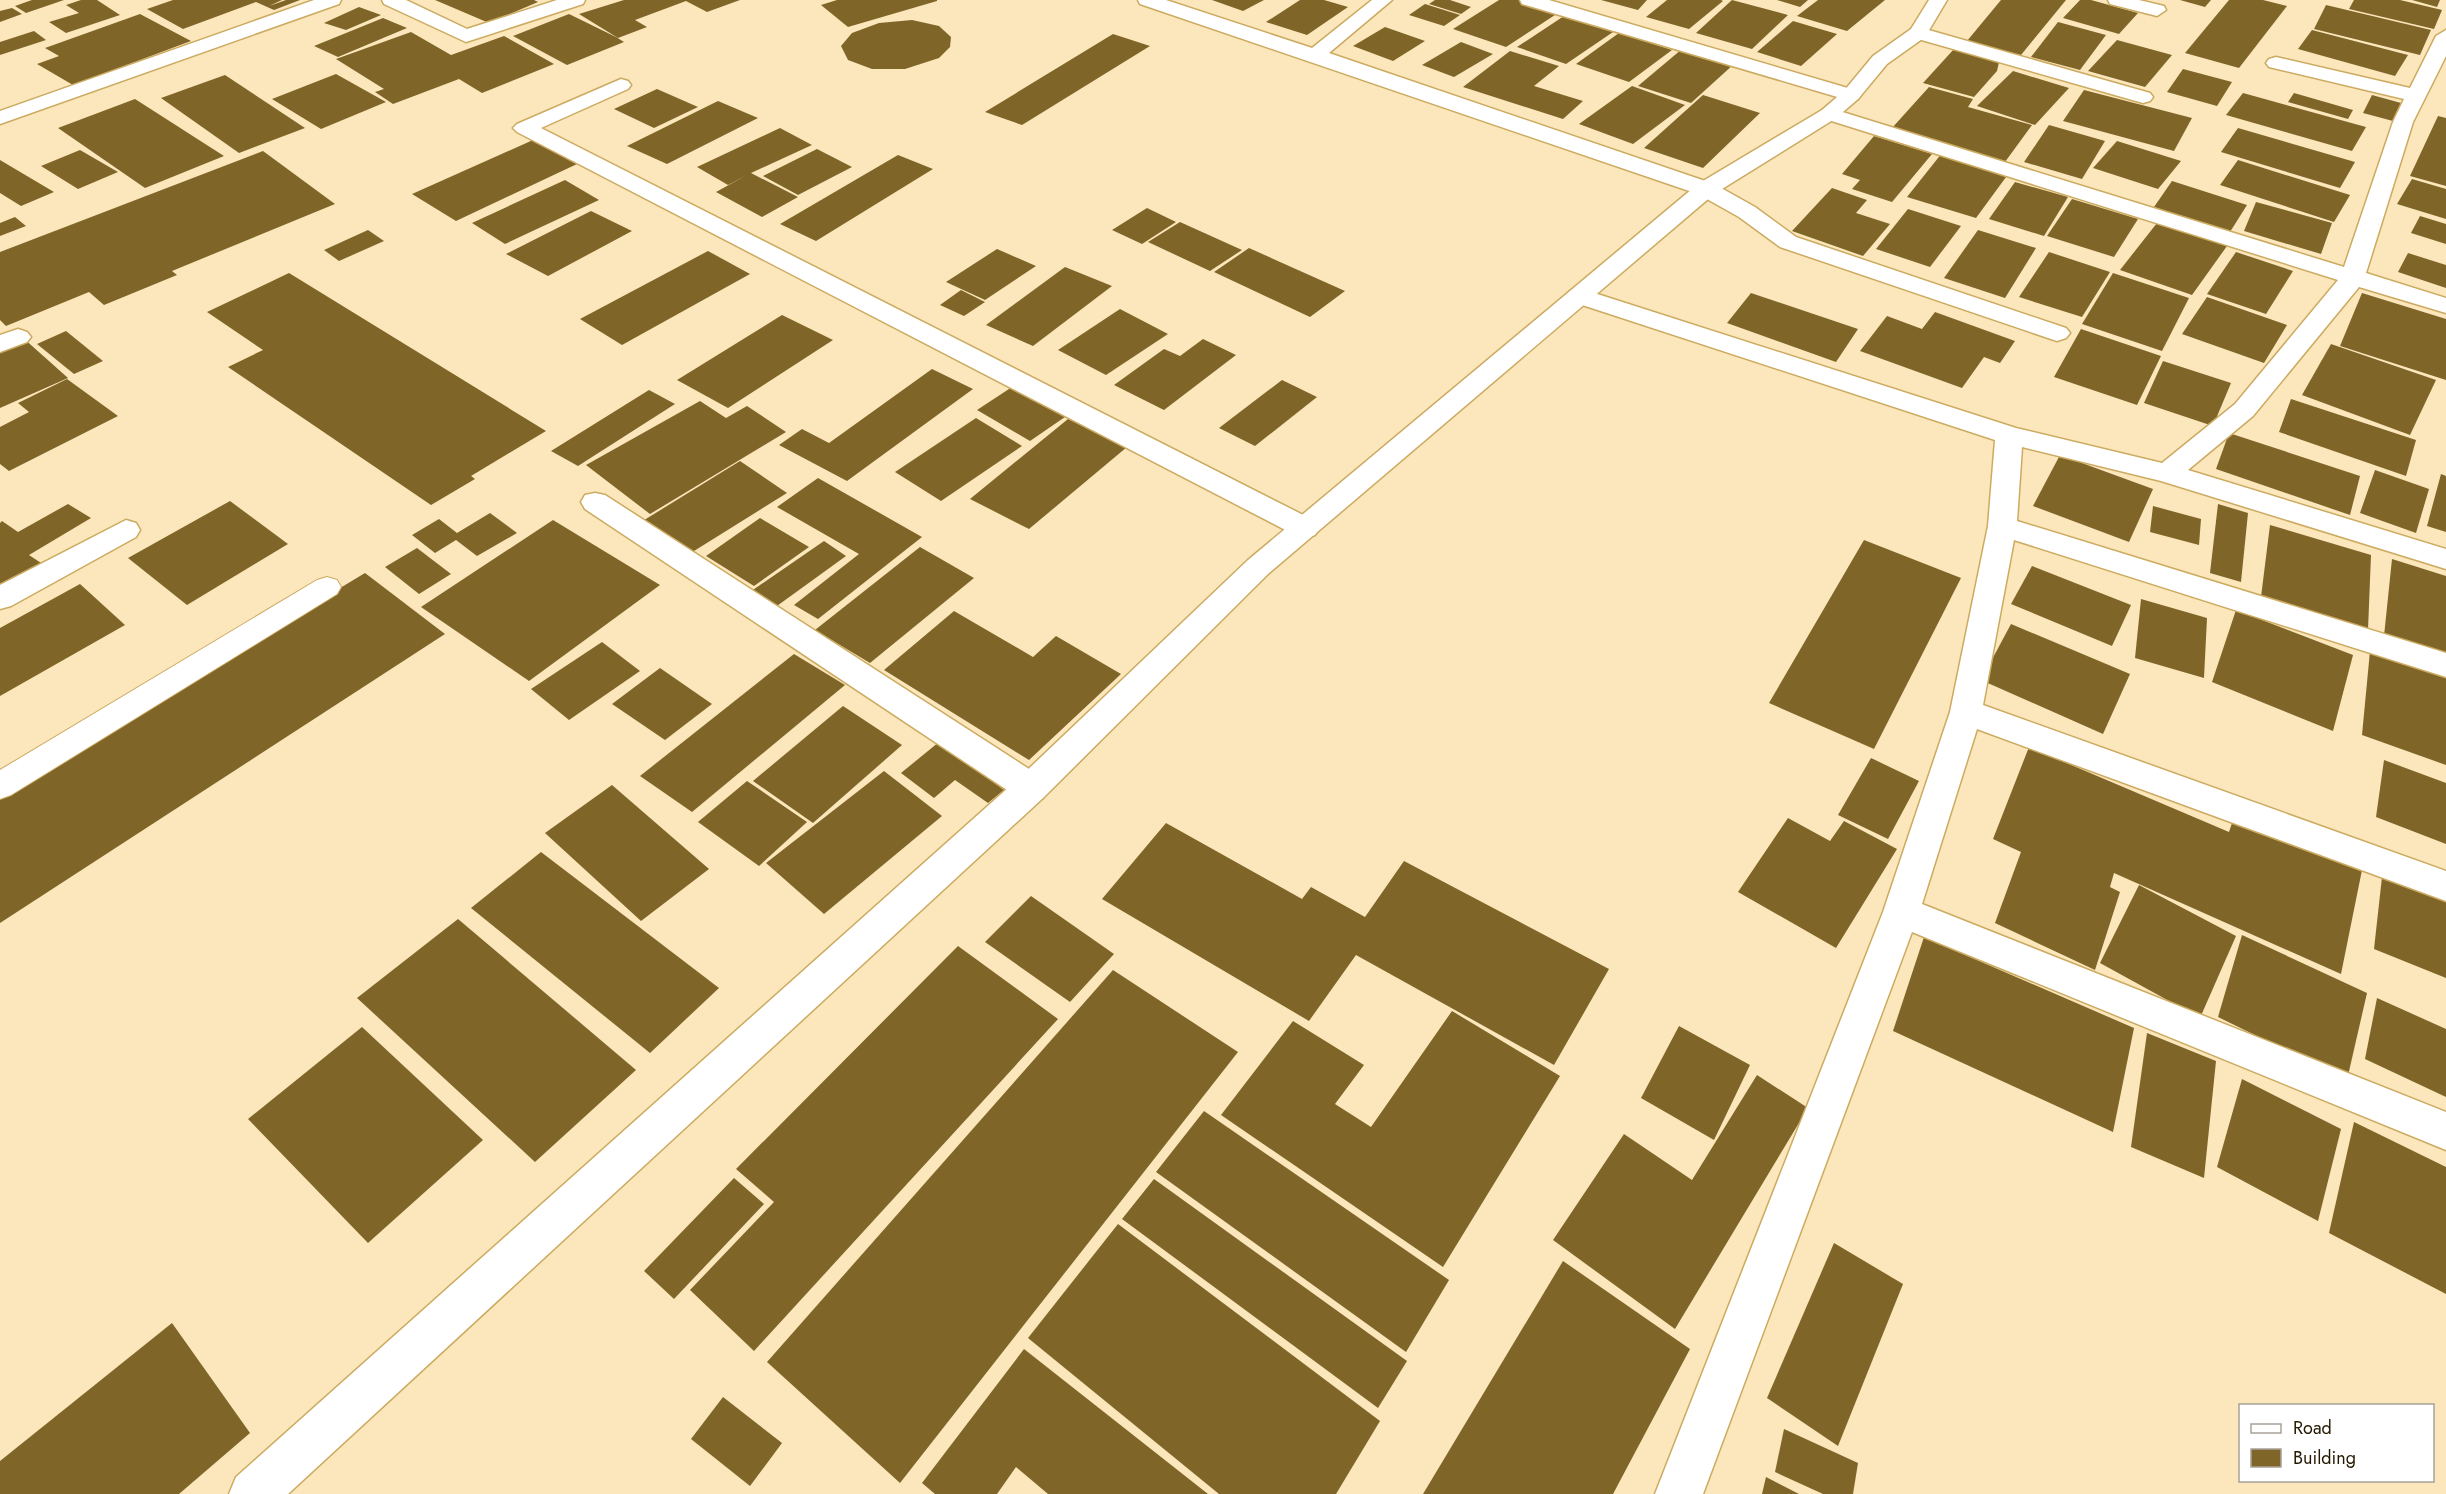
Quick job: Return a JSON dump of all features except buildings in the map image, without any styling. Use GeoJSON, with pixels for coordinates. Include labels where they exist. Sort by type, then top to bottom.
{"type":"FeatureCollection","features":[{"type":"Feature","properties":{"kind":"street"},"geometry":{"type":"LineString","coordinates":[[0,118],[332,0]]}},
{"type":"Feature","properties":{"kind":"street"},"geometry":{"type":"LineString","coordinates":[[391,0],[466,36],[576,0]]}},
{"type":"Feature","properties":{"kind":"street"},"geometry":{"type":"LineString","coordinates":[[1147,0],[1706,189],[1747,212],[1788,242],[2057,333]]}},
{"type":"Feature","properties":{"kind":"street"},"geometry":{"type":"LineString","coordinates":[[1315,55],[1383,0]]}},
{"type":"Feature","properties":{"kind":"street"},"geometry":{"type":"LineString","coordinates":[[1529,0],[2352,279],[2446,306]]}},
{"type":"Feature","properties":{"kind":"street"},"geometry":{"type":"LineString","coordinates":[[253,1494],[1031,788],[1258,567],[1706,189],[1840,105],[1880,60],[1918,33],[1938,0]]}},
{"type":"Feature","properties":{"kind":"street"},"geometry":{"type":"LineString","coordinates":[[2117,0],[2157,10]]}},
{"type":"Feature","properties":{"kind":"street"},"geometry":{"type":"LineString","coordinates":[[1918,33],[2143,97]]}},
{"type":"Feature","properties":{"kind":"street"},"geometry":{"type":"LineString","coordinates":[[2167,473],[2244,410],[2352,279],[2403,122],[2446,36]]}},
{"type":"Feature","properties":{"kind":"street"},"geometry":{"type":"LineString","coordinates":[[2276,63],[2416,96]]}},
{"type":"Feature","properties":{"kind":"street"},"geometry":{"type":"LineString","coordinates":[[621,85],[524,128],[1305,528]]}},
{"type":"Feature","properties":{"kind":"street"},"geometry":{"type":"LineString","coordinates":[[1579,296],[2009,435],[2167,473],[2446,559]]}},
{"type":"Feature","properties":{"kind":"street"},"geometry":{"type":"LineString","coordinates":[[1679,1494],[1901,912],[1966,712],[2002,526],[2009,435]]}},
{"type":"Feature","properties":{"kind":"street"},"geometry":{"type":"LineString","coordinates":[[595,502],[1031,788]]}},
{"type":"Feature","properties":{"kind":"street"},"geometry":{"type":"LineString","coordinates":[[2002,526],[2446,665]]}},
{"type":"Feature","properties":{"kind":"street"},"geometry":{"type":"LineString","coordinates":[[0,598],[126,530]]}},
{"type":"Feature","properties":{"kind":"street"},"geometry":{"type":"LineString","coordinates":[[1966,712],[2446,886]]}},
{"type":"Feature","properties":{"kind":"street"},"geometry":{"type":"LineString","coordinates":[[1901,912],[2446,1131]]}},
{"type":"Feature","properties":{"kind":"lane"},"geometry":{"type":"LineString","coordinates":[[0,786],[327,587]]}}]}
